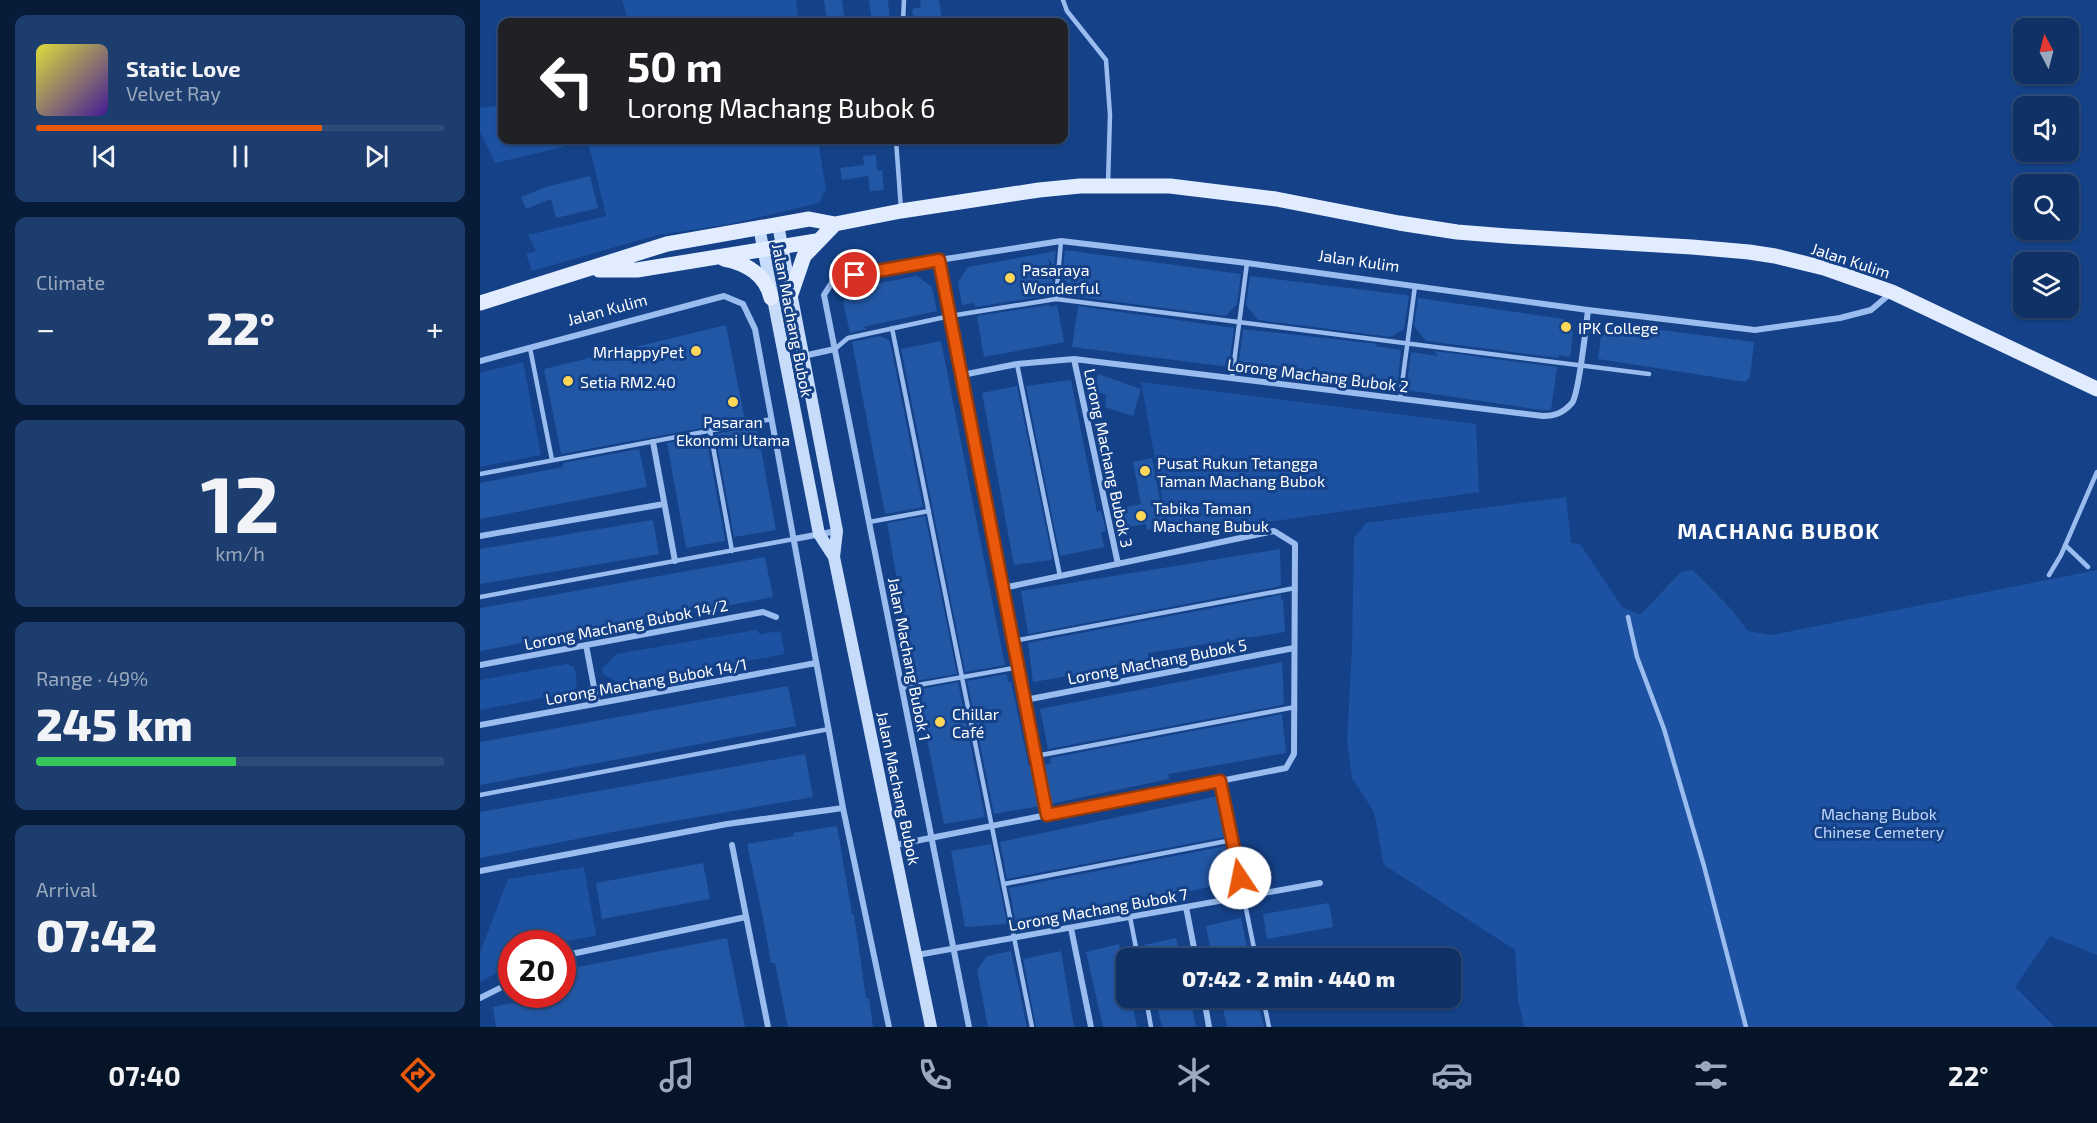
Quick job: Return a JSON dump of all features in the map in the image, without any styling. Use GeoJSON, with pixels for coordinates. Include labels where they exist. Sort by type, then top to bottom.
{"type":"FeatureCollection","features":[{"type":"Feature","properties":{"kind":"main road","name":"Jalan Kulim"},"geometry":{"type":"LineString","coordinates":[[480,303],[667,244],[759,227],[809,219],[835,224],[901,211],[1039,190],[1107,185],[1170,186],[1276,199],[1457,232],[1749,252],[1824,268],[1892,292],[2097,389]]}},
{"type":"Feature","properties":{"kind":"main road"},"geometry":{"type":"LineString","coordinates":[[790,294],[804,256],[816,241],[835,224]]}},
{"type":"Feature","properties":{"kind":"main road","name":"Jalan Machang Bubok"},"geometry":{"type":"LineString","coordinates":[[777,225],[837,531],[834,557],[931,1027]]}},
{"type":"Feature","properties":{"kind":"main road","name":"Jalan Machang Bubok"},"geometry":{"type":"LineString","coordinates":[[759,227],[819,534],[834,557]]}},
{"type":"Feature","properties":{"kind":"main road","name":"Jalan Kulim"},"geometry":{"type":"LineString","coordinates":[[584,270],[637,270],[816,241]]}},
{"type":"Feature","properties":{"kind":"main road"},"geometry":{"type":"LineString","coordinates":[[716,258],[746,266],[758,274],[768,285],[771,297]]}},
{"type":"Feature","properties":{"kind":"street","name":"Jalan Kulim"},"geometry":{"type":"LineString","coordinates":[[824,295],[834,279],[1061,241],[1247,263],[1588,310],[1755,330],[1870,310],[1892,292]]}},
{"type":"Feature","properties":{"kind":"street"},"geometry":{"type":"LineString","coordinates":[[939,260],[1047,815]]}},
{"type":"Feature","properties":{"kind":"street","name":"Jalan Machang Bubok 1"},"geometry":{"type":"LineString","coordinates":[[824,295],[969,1027]]}},
{"type":"Feature","properties":{"kind":"street","name":"Jalan Kulim"},"geometry":{"type":"LineString","coordinates":[[480,361],[724,296],[743,304],[755,329],[772,419]]}},
{"type":"Feature","properties":{"kind":"street","name":"Lorong Machang Bubok 2"},"geometry":{"type":"LineString","coordinates":[[962,375],[1017,363],[1074,359],[1556,416],[1574,401],[1588,310]]}},
{"type":"Feature","properties":{"kind":"street"},"geometry":{"type":"LineString","coordinates":[[803,356],[835,349]]}},
{"type":"Feature","properties":{"kind":"street","name":"Lorong Machang Bubok 3"},"geometry":{"type":"LineString","coordinates":[[1074,359],[1118,564]]}},
{"type":"Feature","properties":{"kind":"street"},"geometry":{"type":"LineString","coordinates":[[772,419],[843,807],[889,1027]]}},
{"type":"Feature","properties":{"kind":"street"},"geometry":{"type":"LineString","coordinates":[[653,442],[675,561]]}},
{"type":"Feature","properties":{"kind":"street"},"geometry":{"type":"LineString","coordinates":[[480,536],[664,504]]}},
{"type":"Feature","properties":{"kind":"street"},"geometry":{"type":"LineString","coordinates":[[794,539],[837,531]]}},
{"type":"Feature","properties":{"kind":"street"},"geometry":{"type":"LineString","coordinates":[[895,845],[1286,768],[1294,754],[1295,544],[1274,531],[1003,588]]}},
{"type":"Feature","properties":{"kind":"street","name":"Lorong Machang Bubok 14/2"},"geometry":{"type":"LineString","coordinates":[[480,665],[763,612],[776,617]]}},
{"type":"Feature","properties":{"kind":"street"},"geometry":{"type":"LineString","coordinates":[[586,645],[597,703]]}},
{"type":"Feature","properties":{"kind":"street","name":"Lorong Machang Bubok 5"},"geometry":{"type":"LineString","coordinates":[[1025,700],[1294,648]]}},
{"type":"Feature","properties":{"kind":"street","name":"Lorong Machang Bubok 14/1"},"geometry":{"type":"LineString","coordinates":[[480,725],[816,663]]}},
{"type":"Feature","properties":{"kind":"street"},"geometry":{"type":"LineString","coordinates":[[480,871],[727,824],[843,807]]}},
{"type":"Feature","properties":{"kind":"street"},"geometry":{"type":"LineString","coordinates":[[732,845],[768,1027]]}},
{"type":"Feature","properties":{"kind":"street","name":"Lorong Machang Bubok 7"},"geometry":{"type":"LineString","coordinates":[[916,956],[1320,883]]}},
{"type":"Feature","properties":{"kind":"street"},"geometry":{"type":"LineString","coordinates":[[1186,907],[1194,948]]}},
{"type":"Feature","properties":{"kind":"street"},"geometry":{"type":"LineString","coordinates":[[576,953],[746,918]]}},
{"type":"Feature","properties":{"kind":"street"},"geometry":{"type":"LineString","coordinates":[[1071,928],[1091,1027]]}},
{"type":"Feature","properties":{"kind":"street"},"geometry":{"type":"LineString","coordinates":[[480,998],[498,989]]}},
{"type":"Feature","properties":{"kind":"street"},"geometry":{"type":"LineString","coordinates":[[1206,1008],[1209,1027]]}},
{"type":"Feature","properties":{"kind":"lane"},"geometry":{"type":"LineString","coordinates":[[903,18],[904,0]]}},
{"type":"Feature","properties":{"kind":"lane"},"geometry":{"type":"LineString","coordinates":[[1062,0],[1066,11],[1106,60],[1110,115],[1107,185]]}},
{"type":"Feature","properties":{"kind":"lane"},"geometry":{"type":"LineString","coordinates":[[896,144],[901,211]]}},
{"type":"Feature","properties":{"kind":"lane"},"geometry":{"type":"LineString","coordinates":[[1056,299],[1061,241]]}},
{"type":"Feature","properties":{"kind":"lane"},"geometry":{"type":"LineString","coordinates":[[1232,378],[1247,263]]}},
{"type":"Feature","properties":{"kind":"lane"},"geometry":{"type":"LineString","coordinates":[[1400,399],[1415,286]]}},
{"type":"Feature","properties":{"kind":"lane"},"geometry":{"type":"LineString","coordinates":[[835,349],[848,338],[892,328],[1056,299],[1649,374]]}},
{"type":"Feature","properties":{"kind":"lane"},"geometry":{"type":"LineString","coordinates":[[892,328],[1032,1027]]}},
{"type":"Feature","properties":{"kind":"lane"},"geometry":{"type":"LineString","coordinates":[[530,348],[552,460]]}},
{"type":"Feature","properties":{"kind":"lane"},"geometry":{"type":"LineString","coordinates":[[1017,363],[1060,576]]}},
{"type":"Feature","properties":{"kind":"lane"},"geometry":{"type":"LineString","coordinates":[[480,474],[772,419]]}},
{"type":"Feature","properties":{"kind":"lane"},"geometry":{"type":"LineString","coordinates":[[710,430],[732,551]]}},
{"type":"Feature","properties":{"kind":"lane"},"geometry":{"type":"LineString","coordinates":[[2049,575],[2065,545],[2097,472]]}},
{"type":"Feature","properties":{"kind":"lane"},"geometry":{"type":"LineString","coordinates":[[869,522],[929,512]]}},
{"type":"Feature","properties":{"kind":"lane"},"geometry":{"type":"LineString","coordinates":[[480,597],[794,539]]}},
{"type":"Feature","properties":{"kind":"lane"},"geometry":{"type":"LineString","coordinates":[[2065,545],[2088,567]]}},
{"type":"Feature","properties":{"kind":"lane"},"geometry":{"type":"LineString","coordinates":[[1013,641],[1295,588]]}},
{"type":"Feature","properties":{"kind":"lane"},"geometry":{"type":"LineString","coordinates":[[1628,616],[1637,657],[1664,729],[1704,866],[1746,1027]]}},
{"type":"Feature","properties":{"kind":"lane"},"geometry":{"type":"LineString","coordinates":[[901,688],[1018,667]]}},
{"type":"Feature","properties":{"kind":"lane"},"geometry":{"type":"LineString","coordinates":[[1036,756],[1295,707]]}},
{"type":"Feature","properties":{"kind":"lane"},"geometry":{"type":"LineString","coordinates":[[480,795],[829,729]]}},
{"type":"Feature","properties":{"kind":"lane"},"geometry":{"type":"LineString","coordinates":[[1220,781],[1254,948]]}},
{"type":"Feature","properties":{"kind":"lane"},"geometry":{"type":"LineString","coordinates":[[1004,884],[1232,840]]}},
{"type":"Feature","properties":{"kind":"lane"},"geometry":{"type":"LineString","coordinates":[[1130,917],[1136,948]]}},
{"type":"Feature","properties":{"kind":"lane"},"geometry":{"type":"LineString","coordinates":[[1148,1008],[1151,1027]]}},
{"type":"Feature","properties":{"kind":"lane"},"geometry":{"type":"LineString","coordinates":[[1265,1008],[1269,1027]]}},
{"type":"Feature","properties":{"kind":"green space"},"geometry":{"type":"Polygon","coordinates":[[[622,0],[796,0],[798,18],[628,18],[622,0]]]}},
{"type":"Feature","properties":{"kind":"green space"},"geometry":{"type":"Polygon","coordinates":[[[498,106],[498,144],[575,144],[495,163],[480,131],[480,108],[498,106]]]}},
{"type":"Feature","properties":{"kind":"green space"},"geometry":{"type":"Polygon","coordinates":[[[589,144],[819,144],[826,189],[819,203],[730,224],[657,235],[532,271],[526,254],[536,251],[528,235],[606,216],[589,144]]]}},
{"type":"Feature","properties":{"kind":"green space"},"geometry":{"type":"Polygon","coordinates":[[[523,362],[541,455],[480,467],[480,373],[523,362]]]}},
{"type":"Feature","properties":{"kind":"green space"},"geometry":{"type":"Polygon","coordinates":[[[1141,382],[1476,424],[1479,492],[1169,536],[1141,382]]]}},
{"type":"Feature","properties":{"kind":"green space","name":"Machang Bubok Chinese Cemetery"},"geometry":{"type":"Polygon","coordinates":[[[1566,497],[1571,543],[1580,544],[1622,607],[1640,615],[1681,572],[1693,570],[1732,610],[1748,631],[1772,635],[2097,570],[2097,955],[2050,936],[2015,987],[2055,1027],[1524,1027],[1518,999],[1515,950],[1384,865],[1374,812],[1352,778],[1347,741],[1354,538],[1366,523],[1566,497]]]}},
{"type":"Feature","properties":{"kind":"green space"},"geometry":{"type":"Polygon","coordinates":[[[756,630],[760,634],[780,631],[785,654],[620,684],[603,674],[602,669],[616,654],[756,630]]]}},
{"type":"Feature","properties":{"kind":"green space"},"geometry":{"type":"Polygon","coordinates":[[[567,664],[574,667],[575,671],[577,683],[574,692],[480,710],[480,680],[567,664]]]}},
{"type":"Feature","properties":{"kind":"green space"},"geometry":{"type":"Polygon","coordinates":[[[584,867],[596,936],[576,939],[576,930],[498,930],[498,972],[480,982],[480,953],[508,879],[584,867]]]}},
{"type":"Feature","properties":{"kind":"building"},"geometry":{"type":"Polygon","coordinates":[[[824,0],[842,0],[844,18],[826,18],[824,0]]]}},
{"type":"Feature","properties":{"kind":"building"},"geometry":{"type":"Polygon","coordinates":[[[869,0],[888,0],[890,18],[871,18],[869,0]]]}},
{"type":"Feature","properties":{"kind":"building"},"geometry":{"type":"Polygon","coordinates":[[[920,0],[939,0],[941,18],[913,18],[912,9],[921,7],[920,0]]]}},
{"type":"Feature","properties":{"kind":"building"},"geometry":{"type":"Polygon","coordinates":[[[876,155],[877,171],[882,170],[884,190],[870,191],[868,176],[842,180],[840,168],[864,165],[863,156],[876,155]]]}},
{"type":"Feature","properties":{"kind":"building"},"geometry":{"type":"Polygon","coordinates":[[[590,176],[598,208],[556,218],[551,199],[526,209],[521,197],[549,186],[590,176]]]}},
{"type":"Feature","properties":{"kind":"building"},"geometry":{"type":"Polygon","coordinates":[[[1065,250],[1241,274],[1237,304],[1226,316],[1079,297],[1062,277],[1065,250]]]}},
{"type":"Feature","properties":{"kind":"building"},"geometry":{"type":"Polygon","coordinates":[[[1056,251],[1054,266],[1048,259],[1053,283],[1051,295],[975,307],[974,303],[962,305],[958,282],[968,267],[1056,251]]]}},
{"type":"Feature","properties":{"kind":"building"},"geometry":{"type":"Polygon","coordinates":[[[917,276],[932,287],[937,311],[863,327],[867,329],[850,333],[843,302],[853,288],[917,276]]]}},
{"type":"Feature","properties":{"kind":"building"},"geometry":{"type":"Polygon","coordinates":[[[1250,276],[1409,296],[1404,329],[1391,337],[1258,320],[1246,305],[1250,276]]]}},
{"type":"Feature","properties":{"kind":"building"},"geometry":{"type":"Polygon","coordinates":[[[1418,298],[1564,319],[1573,332],[1570,357],[1559,355],[1559,358],[1426,341],[1414,326],[1418,298]]]}},
{"type":"Feature","properties":{"kind":"building"},"geometry":{"type":"Polygon","coordinates":[[[1049,305],[1049,307],[1057,305],[1064,342],[984,357],[977,316],[1049,305]]]}},
{"type":"Feature","properties":{"kind":"building"},"geometry":{"type":"Polygon","coordinates":[[[1078,306],[1234,328],[1229,367],[1072,347],[1078,306]]]}},
{"type":"Feature","properties":{"kind":"building"},"geometry":{"type":"Polygon","coordinates":[[[1615,324],[1754,342],[1750,377],[1746,382],[1598,359],[1601,336],[1615,324]]]}},
{"type":"Feature","properties":{"kind":"building"},"geometry":{"type":"Polygon","coordinates":[[[726,325],[745,420],[561,454],[544,369],[726,325]]]}},
{"type":"Feature","properties":{"kind":"building"},"geometry":{"type":"Polygon","coordinates":[[[1243,329],[1378,344],[1375,346],[1401,350],[1397,389],[1238,369],[1243,329]]]}},
{"type":"Feature","properties":{"kind":"building"},"geometry":{"type":"Polygon","coordinates":[[[880,336],[889,340],[892,351],[923,507],[885,514],[852,342],[880,336]]]}},
{"type":"Feature","properties":{"kind":"building"},"geometry":{"type":"Polygon","coordinates":[[[941,341],[1005,665],[965,672],[901,349],[941,341]]]}},
{"type":"Feature","properties":{"kind":"building"},"geometry":{"type":"Polygon","coordinates":[[[1434,351],[1557,367],[1551,410],[1406,390],[1411,352],[1438,356],[1434,351]]]}},
{"type":"Feature","properties":{"kind":"building"},"geometry":{"type":"Polygon","coordinates":[[[1098,374],[1141,389],[1133,416],[1105,407],[1106,395],[1093,390],[1098,374]]]}},
{"type":"Feature","properties":{"kind":"building"},"geometry":{"type":"Polygon","coordinates":[[[1071,380],[1097,512],[1101,511],[1106,531],[1101,532],[1104,547],[1060,556],[1026,386],[1071,380]]]}},
{"type":"Feature","properties":{"kind":"building"},"geometry":{"type":"Polygon","coordinates":[[[1017,386],[1052,557],[1051,560],[1014,565],[982,393],[1017,386]]]}},
{"type":"Feature","properties":{"kind":"building"},"geometry":{"type":"Polygon","coordinates":[[[747,428],[747,430],[757,428],[776,530],[734,537],[715,434],[747,428]]]}},
{"type":"Feature","properties":{"kind":"building"},"geometry":{"type":"Polygon","coordinates":[[[706,436],[725,539],[686,548],[667,443],[706,436]]]}},
{"type":"Feature","properties":{"kind":"building"},"geometry":{"type":"Polygon","coordinates":[[[639,449],[647,487],[480,519],[480,483],[563,467],[563,463],[639,449]]]}},
{"type":"Feature","properties":{"kind":"building"},"geometry":{"type":"Polygon","coordinates":[[[1152,458],[1165,526],[1147,530],[1146,524],[1116,529],[1112,510],[1141,504],[1133,462],[1152,458]]]}},
{"type":"Feature","properties":{"kind":"building"},"geometry":{"type":"Polygon","coordinates":[[[925,516],[957,674],[915,681],[887,523],[925,516]]]}},
{"type":"Feature","properties":{"kind":"building"},"geometry":{"type":"Polygon","coordinates":[[[653,520],[659,554],[480,584],[480,549],[653,520]]]}},
{"type":"Feature","properties":{"kind":"building"},"geometry":{"type":"Polygon","coordinates":[[[1280,549],[1281,586],[1028,634],[1021,591],[1280,549]]]}},
{"type":"Feature","properties":{"kind":"building"},"geometry":{"type":"Polygon","coordinates":[[[765,557],[773,597],[480,651],[480,608],[765,557]]]}},
{"type":"Feature","properties":{"kind":"building"},"geometry":{"type":"Polygon","coordinates":[[[1281,595],[1285,632],[1148,653],[1148,663],[1033,682],[1028,643],[1281,595]]]}},
{"type":"Feature","properties":{"kind":"building"},"geometry":{"type":"Polygon","coordinates":[[[1282,662],[1284,703],[1282,705],[1048,749],[1040,709],[1282,662]]]}},
{"type":"Feature","properties":{"kind":"building"},"geometry":{"type":"Polygon","coordinates":[[[1007,674],[1008,682],[1011,681],[1029,767],[1032,766],[1040,806],[994,814],[967,681],[1007,674]]]}},
{"type":"Feature","properties":{"kind":"building"},"geometry":{"type":"Polygon","coordinates":[[[958,682],[985,817],[944,824],[917,690],[958,682]]]}},
{"type":"Feature","properties":{"kind":"building"},"geometry":{"type":"Polygon","coordinates":[[[788,686],[796,726],[480,785],[480,742],[788,686]]]}},
{"type":"Feature","properties":{"kind":"building"},"geometry":{"type":"Polygon","coordinates":[[[1282,714],[1286,753],[1168,774],[1169,779],[1050,804],[1043,765],[1051,763],[1050,758],[1282,714]]]}},
{"type":"Feature","properties":{"kind":"building"},"geometry":{"type":"Polygon","coordinates":[[[805,754],[813,797],[480,858],[480,812],[805,754]]]}},
{"type":"Feature","properties":{"kind":"building"},"geometry":{"type":"Polygon","coordinates":[[[1218,796],[1226,831],[1223,831],[1224,837],[1007,879],[1000,842],[1218,796]]]}},
{"type":"Feature","properties":{"kind":"building"},"geometry":{"type":"Polygon","coordinates":[[[837,826],[873,1027],[788,1027],[775,963],[771,963],[747,844],[837,826]]]}},
{"type":"Feature","properties":{"kind":"building"},"geometry":{"type":"Polygon","coordinates":[[[991,844],[1007,924],[965,927],[951,851],[991,844]]]}},
{"type":"Feature","properties":{"kind":"building"},"geometry":{"type":"Polygon","coordinates":[[[1226,846],[1235,882],[1016,924],[1009,888],[1226,846]]]}},
{"type":"Feature","properties":{"kind":"building"},"geometry":{"type":"Polygon","coordinates":[[[703,863],[710,899],[602,919],[596,883],[703,863]]]}},
{"type":"Feature","properties":{"kind":"building"},"geometry":{"type":"Polygon","coordinates":[[[1329,903],[1333,927],[1267,939],[1263,914],[1329,903]]]}},
{"type":"Feature","properties":{"kind":"building"},"geometry":{"type":"Polygon","coordinates":[[[1241,918],[1247,948],[1210,948],[1206,926],[1241,918]]]}},
{"type":"Feature","properties":{"kind":"building"},"geometry":{"type":"Polygon","coordinates":[[[727,938],[745,1027],[496,1027],[493,1007],[576,1008],[576,967],[727,938]]]}},
{"type":"Feature","properties":{"kind":"building"},"geometry":{"type":"Polygon","coordinates":[[[1176,938],[1178,948],[1145,948],[1144,945],[1176,938]]]}},
{"type":"Feature","properties":{"kind":"building"},"geometry":{"type":"Polygon","coordinates":[[[1119,944],[1120,948],[1116,948],[1116,1008],[1133,1008],[1137,1027],[1103,1027],[1086,952],[1119,944]]]}},
{"type":"Feature","properties":{"kind":"building"},"geometry":{"type":"Polygon","coordinates":[[[1011,951],[1027,1027],[988,1027],[977,970],[987,956],[1011,951]]]}},
{"type":"Feature","properties":{"kind":"building"},"geometry":{"type":"Polygon","coordinates":[[[1061,951],[1074,1027],[1036,1027],[1023,959],[1061,951]]]}},
{"type":"Feature","properties":{"kind":"building"},"geometry":{"type":"Polygon","coordinates":[[[1157,1008],[1192,1008],[1196,1027],[1162,1027],[1157,1008]]]}},
{"type":"Feature","properties":{"kind":"building"},"geometry":{"type":"Polygon","coordinates":[[[1223,1008],[1259,1008],[1264,1027],[1227,1027],[1223,1008]]]}},
{"type":"Feature","properties":{"kind":"place","name":"Pasaraya Wonderful"},"geometry":{"type":"Point","coordinates":[1010,278]}},
{"type":"Feature","properties":{"kind":"place","name":"IPK College"},"geometry":{"type":"Point","coordinates":[1566,327]}},
{"type":"Feature","properties":{"kind":"place","name":"MrHappyPet"},"geometry":{"type":"Point","coordinates":[696,351]}},
{"type":"Feature","properties":{"kind":"place","name":"Setia RM2.40"},"geometry":{"type":"Point","coordinates":[568,381]}},
{"type":"Feature","properties":{"kind":"place","name":"Pasaran Ekonomi Utama"},"geometry":{"type":"Point","coordinates":[733,402]}},
{"type":"Feature","properties":{"kind":"place","name":"Pusat Rukun Tetangga Taman Machang Bubok"},"geometry":{"type":"Point","coordinates":[1145,471]}},
{"type":"Feature","properties":{"kind":"place","name":"Tabika Taman Machang Bubuk"},"geometry":{"type":"Point","coordinates":[1141,516]}},
{"type":"Feature","properties":{"kind":"place","name":"Chillar Café"},"geometry":{"type":"Point","coordinates":[940,722]}},
{"type":"Feature","properties":{"kind":"district","name":"MACHANG BUBOK"},"geometry":{"type":"Point","coordinates":[1779,530]}},
{"type":"Feature","properties":{"kind":"route"},"geometry":{"type":"LineString","coordinates":[[855,275],[939,260],[1047,815],[1220,781],[1240,878]]}}]}
